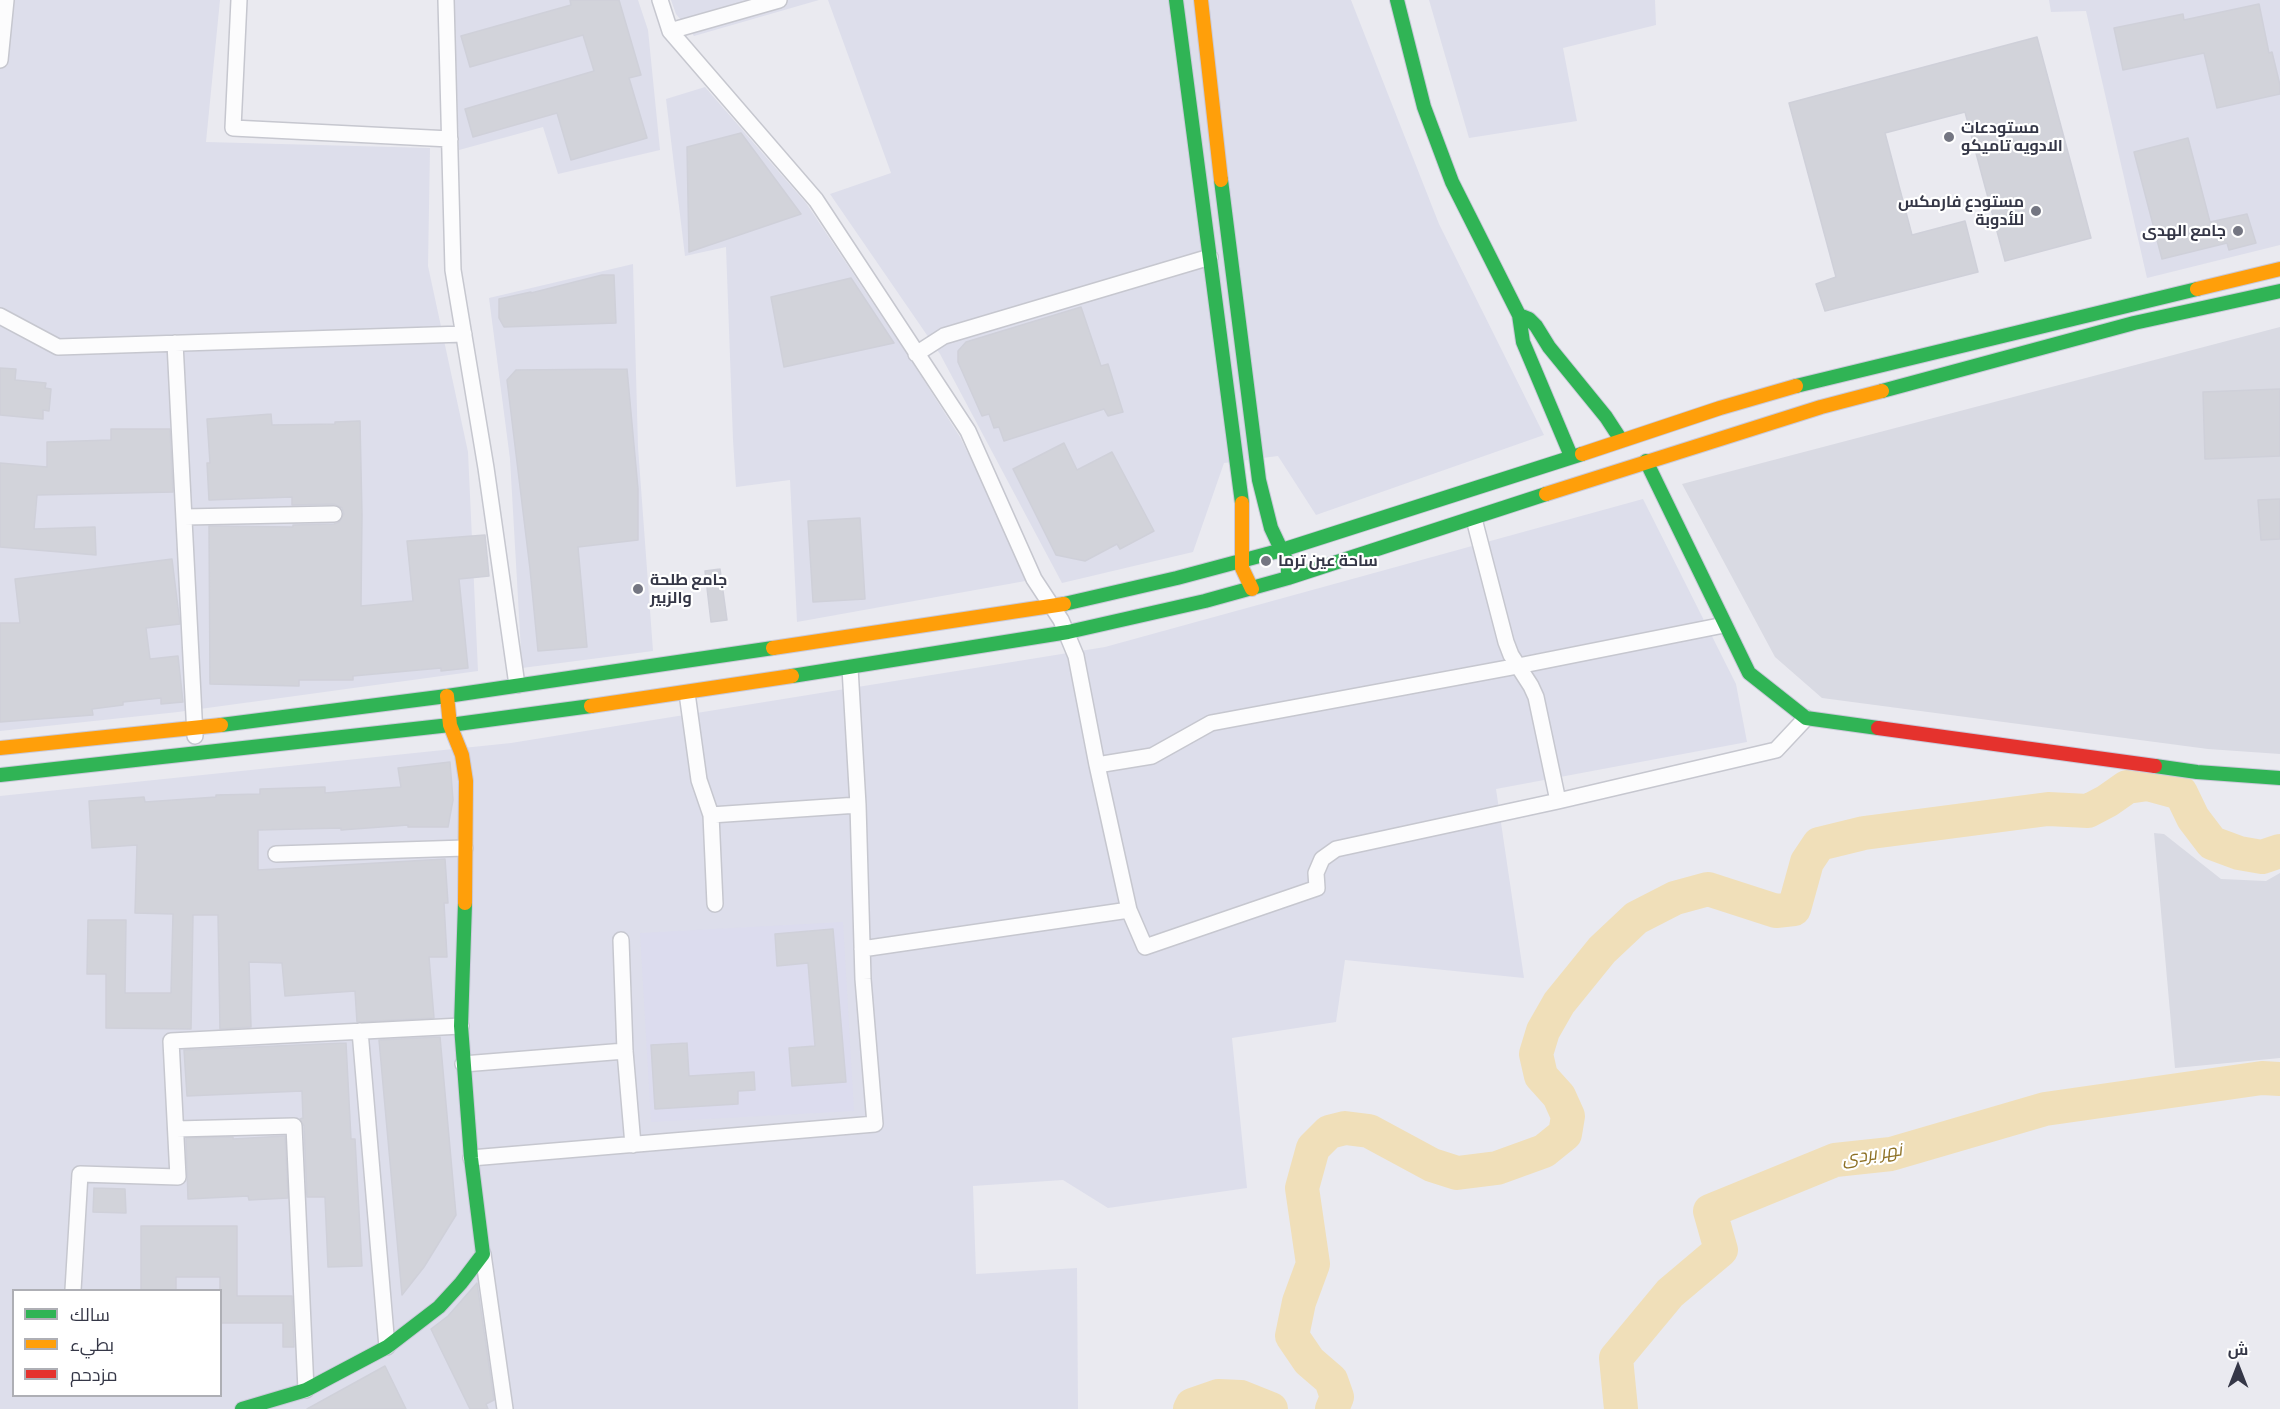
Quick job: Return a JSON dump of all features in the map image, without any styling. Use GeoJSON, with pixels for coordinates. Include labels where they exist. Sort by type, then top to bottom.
{"type":"FeatureCollection","features":[{"type":"Feature","properties":{"kind":"main road"},"geometry":{"type":"LineString","coordinates":[[1176,0],[1242,504],[1242,561],[1244,576],[1252,589]]}},
{"type":"Feature","properties":{"kind":"main road"},"geometry":{"type":"LineString","coordinates":[[1201,0],[1230,260],[1259,480],[1268,518],[1288,564],[1288,578]]}},
{"type":"Feature","properties":{"kind":"main road"},"geometry":{"type":"LineString","coordinates":[[1397,0],[1424,107],[1452,182],[1519,315],[1523,342],[1571,456]]}},
{"type":"Feature","properties":{"kind":"main road"},"geometry":{"type":"LineString","coordinates":[[0,748],[194,729],[447,696],[1051,607],[1177,578],[1281,550],[1720,408],[1813,381],[2280,269]]}},
{"type":"Feature","properties":{"kind":"main road"},"geometry":{"type":"LineString","coordinates":[[0,775],[450,725],[687,693],[1068,632],[1252,589],[1810,410],[2134,323],[2280,291]]}},
{"type":"Feature","properties":{"kind":"main road"},"geometry":{"type":"LineString","coordinates":[[1519,315],[1536,326],[1549,347],[1606,417],[1621,440]]}},
{"type":"Feature","properties":{"kind":"main road"},"geometry":{"type":"LineString","coordinates":[[1985,339],[1991,362]]}},
{"type":"Feature","properties":{"kind":"main road"},"geometry":{"type":"LineString","coordinates":[[1646,461],[1749,673],[1806,718],[2197,772],[2280,778]]}},
{"type":"Feature","properties":{"kind":"main road"},"geometry":{"type":"LineString","coordinates":[[242,1409],[306,1390],[387,1347],[439,1306],[461,1283],[483,1254],[471,1158],[461,1026],[465,957],[465,768],[450,725],[447,696]]}},
{"type":"Feature","properties":{"kind":"street"},"geometry":{"type":"LineString","coordinates":[[0,60],[6,0]]}},
{"type":"Feature","properties":{"kind":"street"},"geometry":{"type":"LineString","coordinates":[[240,0],[233,128],[450,139]]}},
{"type":"Feature","properties":{"kind":"street"},"geometry":{"type":"LineString","coordinates":[[446,0],[453,270],[486,468],[517,685]]}},
{"type":"Feature","properties":{"kind":"street"},"geometry":{"type":"LineString","coordinates":[[660,0],[670,32],[816,200],[968,431],[1034,579],[1068,632],[1076,656],[1129,909],[1145,947],[1317,888],[1316,873],[1323,859],[1336,849],[1558,801],[1776,750],[1806,718]]}},
{"type":"Feature","properties":{"kind":"street"},"geometry":{"type":"LineString","coordinates":[[670,32],[779,0]]}},
{"type":"Feature","properties":{"kind":"street"},"geometry":{"type":"LineString","coordinates":[[916,354],[944,336],[1210,257]]}},
{"type":"Feature","properties":{"kind":"street"},"geometry":{"type":"LineString","coordinates":[[0,316],[58,347],[464,334]]}},
{"type":"Feature","properties":{"kind":"street"},"geometry":{"type":"LineString","coordinates":[[175,343],[196,754]]}},
{"type":"Feature","properties":{"kind":"street"},"geometry":{"type":"LineString","coordinates":[[184,517],[334,514]]}},
{"type":"Feature","properties":{"kind":"street"},"geometry":{"type":"LineString","coordinates":[[1474,519],[1506,642],[1536,697],[1558,801]]}},
{"type":"Feature","properties":{"kind":"street"},"geometry":{"type":"LineString","coordinates":[[1097,765],[1152,756],[1211,723],[1724,625]]}},
{"type":"Feature","properties":{"kind":"street"},"geometry":{"type":"LineString","coordinates":[[471,1158],[875,1124],[862,949],[858,805],[850,668]]}},
{"type":"Feature","properties":{"kind":"street"},"geometry":{"type":"LineString","coordinates":[[687,693],[699,780],[711,815],[715,903]]}},
{"type":"Feature","properties":{"kind":"street"},"geometry":{"type":"LineString","coordinates":[[711,815],[858,805]]}},
{"type":"Feature","properties":{"kind":"street"},"geometry":{"type":"LineString","coordinates":[[276,854],[465,848]]}},
{"type":"Feature","properties":{"kind":"street"},"geometry":{"type":"LineString","coordinates":[[862,949],[1129,909]]}},
{"type":"Feature","properties":{"kind":"street"},"geometry":{"type":"LineString","coordinates":[[621,940],[625,1051],[633,1145]]}},
{"type":"Feature","properties":{"kind":"street"},"geometry":{"type":"LineString","coordinates":[[73,1289],[80,1174],[178,1177],[171,1041],[461,1026]]}},
{"type":"Feature","properties":{"kind":"street"},"geometry":{"type":"LineString","coordinates":[[360,1031],[387,1347]]}},
{"type":"Feature","properties":{"kind":"street"},"geometry":{"type":"LineString","coordinates":[[464,1064],[625,1051]]}},
{"type":"Feature","properties":{"kind":"street"},"geometry":{"type":"LineString","coordinates":[[176,1129],[294,1126],[306,1390]]}},
{"type":"Feature","properties":{"kind":"street"},"geometry":{"type":"LineString","coordinates":[[483,1254],[505,1409]]}},
{"type":"Feature","properties":{"kind":"shaded area"},"geometry":{"type":"Polygon","coordinates":[[[0,0],[220,0],[206,142],[430,148],[428,266],[468,452],[478,671],[178,712],[0,731],[0,0]]]}},
{"type":"Feature","properties":{"kind":"shaded area"},"geometry":{"type":"Polygon","coordinates":[[[454,0],[638,0],[648,30],[660,150],[558,174],[543,127],[459,150],[454,0]]]}},
{"type":"Feature","properties":{"kind":"shaded area"},"geometry":{"type":"Polygon","coordinates":[[[671,0],[819,0],[694,36],[676,14],[671,0]]]}},
{"type":"Feature","properties":{"kind":"shaded area"},"geometry":{"type":"Polygon","coordinates":[[[828,0],[1351,0],[1439,224],[1544,435],[1316,515],[1278,456],[1224,463],[1193,552],[1062,583],[940,354],[830,194],[891,173],[828,0]]]}},
{"type":"Feature","properties":{"kind":"shaded area"},"geometry":{"type":"Polygon","coordinates":[[[1429,0],[1655,0],[1656,25],[1563,48],[1577,121],[1469,138],[1429,0]]]}},
{"type":"Feature","properties":{"kind":"shaded area"},"geometry":{"type":"Polygon","coordinates":[[[2049,0],[2280,0],[2280,245],[2147,278],[2086,11],[2051,12],[2049,0]]]}},
{"type":"Feature","properties":{"kind":"shaded area"},"geometry":{"type":"Polygon","coordinates":[[[705,87],[806,203],[909,357],[960,437],[1031,580],[797,622],[790,480],[736,487],[726,247],[685,256],[666,99],[705,87]]]}},
{"type":"Feature","properties":{"kind":"shaded area"},"geometry":{"type":"Polygon","coordinates":[[[633,264],[638,447],[653,651],[522,668],[510,459],[489,298],[633,264]]]}},
{"type":"Feature","properties":{"kind":"shaded area"},"geometry":{"type":"Polygon","coordinates":[[[2280,327],[2280,754],[2208,749],[1822,698],[1775,657],[1682,484],[2280,327]]]}},
{"type":"Feature","properties":{"kind":"shaded area"},"geometry":{"type":"Polygon","coordinates":[[[1643,499],[1736,684],[1747,742],[1496,789],[1524,978],[1345,960],[1336,1022],[1232,1038],[1247,1188],[1108,1208],[1063,1180],[973,1186],[976,1274],[1077,1268],[1078,1409],[0,1409],[0,796],[511,743],[1105,647],[1643,499]]]}},
{"type":"Feature","properties":{"kind":"shaded area"},"geometry":{"type":"Polygon","coordinates":[[[2154,833],[2164,834],[2221,879],[2266,881],[2280,873],[2280,1058],[2175,1068],[2154,833]]]}},
{"type":"Feature","properties":{"kind":"shaded area"},"geometry":{"type":"Polygon","coordinates":[[[843,922],[854,1111],[651,1122],[640,933],[843,922]]]}},
{"type":"Feature","properties":{"kind":"building"},"geometry":{"type":"Polygon","coordinates":[[[570,0],[619,0],[641,75],[629,78],[647,138],[571,160],[557,113],[473,137],[465,109],[594,71],[583,35],[470,67],[461,36],[571,5],[570,0]]]}},
{"type":"Feature","properties":{"kind":"building"},"geometry":{"type":"Polygon","coordinates":[[[2259,4],[2269,53],[2272,52],[2280,85],[2280,94],[2217,108],[2204,53],[2123,70],[2114,28],[2183,14],[2184,20],[2259,4]]]}},
{"type":"Feature","properties":{"kind":"building"},"geometry":{"type":"Polygon","coordinates":[[[2037,37],[2091,238],[2005,261],[1965,112],[1885,133],[1912,235],[1965,221],[1978,272],[1825,311],[1816,284],[1836,277],[1789,103],[2037,37]]]}},
{"type":"Feature","properties":{"kind":"building"},"geometry":{"type":"Polygon","coordinates":[[[741,133],[801,214],[689,252],[687,147],[741,133]]]}},
{"type":"Feature","properties":{"kind":"building"},"geometry":{"type":"Polygon","coordinates":[[[2188,138],[2210,222],[2247,214],[2256,243],[2229,250],[2227,243],[2162,259],[2134,152],[2188,138]]]}},
{"type":"Feature","properties":{"kind":"building"},"geometry":{"type":"Polygon","coordinates":[[[602,275],[614,275],[616,323],[504,327],[499,318],[499,299],[602,275]]]}},
{"type":"Feature","properties":{"kind":"building"},"geometry":{"type":"Polygon","coordinates":[[[851,278],[894,343],[784,367],[771,297],[851,278]]]}},
{"type":"Feature","properties":{"kind":"building"},"geometry":{"type":"Polygon","coordinates":[[[1081,307],[1101,366],[1108,364],[1123,412],[1108,416],[1104,409],[1004,441],[999,427],[994,428],[989,414],[982,416],[958,362],[958,351],[966,342],[1081,307]]]}},
{"type":"Feature","properties":{"kind":"building"},"geometry":{"type":"Polygon","coordinates":[[[0,368],[16,369],[15,380],[46,383],[45,388],[51,389],[49,411],[43,410],[43,419],[0,415],[0,368]]]}},
{"type":"Feature","properties":{"kind":"building"},"geometry":{"type":"Polygon","coordinates":[[[627,369],[638,489],[638,540],[578,547],[587,647],[538,651],[507,380],[516,370],[627,369]]]}},
{"type":"Feature","properties":{"kind":"building"},"geometry":{"type":"Polygon","coordinates":[[[2280,389],[2280,456],[2205,459],[2203,392],[2280,389]]]}},
{"type":"Feature","properties":{"kind":"building"},"geometry":{"type":"Polygon","coordinates":[[[271,414],[272,425],[335,424],[335,422],[360,421],[361,606],[413,601],[407,541],[485,535],[489,576],[459,579],[468,668],[441,671],[441,668],[353,676],[353,680],[299,680],[299,686],[210,684],[209,526],[293,527],[293,525],[334,524],[339,522],[344,514],[342,508],[334,504],[292,505],[292,497],[209,500],[207,463],[210,463],[207,419],[271,414]]]}},
{"type":"Feature","properties":{"kind":"building"},"geometry":{"type":"Polygon","coordinates":[[[111,429],[170,429],[173,492],[37,495],[34,529],[95,527],[96,555],[0,547],[0,463],[47,467],[47,442],[111,440],[111,429]]]}},
{"type":"Feature","properties":{"kind":"building"},"geometry":{"type":"Polygon","coordinates":[[[1064,443],[1077,470],[1112,452],[1154,531],[1120,549],[1117,544],[1085,561],[1056,555],[1013,469],[1064,443]]]}},
{"type":"Feature","properties":{"kind":"building"},"geometry":{"type":"Polygon","coordinates":[[[2280,499],[2280,539],[2261,540],[2258,500],[2280,499]]]}},
{"type":"Feature","properties":{"kind":"building"},"geometry":{"type":"Polygon","coordinates":[[[860,518],[865,599],[813,602],[808,521],[860,518]]]}},
{"type":"Feature","properties":{"kind":"building"},"geometry":{"type":"Polygon","coordinates":[[[172,559],[180,624],[146,628],[150,659],[178,656],[183,702],[161,704],[161,698],[123,702],[123,705],[92,709],[93,715],[0,722],[0,623],[20,623],[15,579],[172,559]]]}},
{"type":"Feature","properties":{"kind":"building"},"geometry":{"type":"Polygon","coordinates":[[[720,569],[727,620],[711,622],[705,571],[720,569]]]}},
{"type":"Feature","properties":{"kind":"building"},"geometry":{"type":"Polygon","coordinates":[[[450,762],[453,800],[448,827],[408,827],[408,825],[341,830],[341,828],[258,830],[258,870],[445,859],[448,903],[444,903],[447,957],[429,957],[434,1018],[357,1022],[355,991],[285,996],[282,963],[249,962],[251,1027],[220,1029],[218,915],[193,915],[191,1029],[106,1028],[106,974],[87,974],[88,920],[126,920],[125,993],[171,993],[173,914],[135,913],[137,845],[92,848],[89,801],[144,797],[145,802],[216,797],[216,795],[260,794],[260,789],[325,787],[325,793],[401,787],[398,768],[450,762]]]}},
{"type":"Feature","properties":{"kind":"building"},"geometry":{"type":"Polygon","coordinates":[[[833,929],[846,1082],[792,1086],[789,1048],[815,1046],[808,963],[777,966],[775,934],[833,929]]]}},
{"type":"Feature","properties":{"kind":"building"},"geometry":{"type":"Polygon","coordinates":[[[440,1037],[456,1215],[424,1267],[402,1295],[379,1040],[440,1037]]]}},
{"type":"Feature","properties":{"kind":"building"},"geometry":{"type":"Polygon","coordinates":[[[346,1043],[351,1139],[355,1139],[362,1266],[328,1267],[325,1197],[307,1197],[304,1126],[300,1119],[303,1118],[302,1091],[187,1096],[184,1050],[346,1043]]]}},
{"type":"Feature","properties":{"kind":"building"},"geometry":{"type":"Polygon","coordinates":[[[687,1043],[689,1076],[754,1072],[755,1090],[738,1091],[738,1104],[655,1109],[651,1045],[687,1043]]]}},
{"type":"Feature","properties":{"kind":"building"},"geometry":{"type":"Polygon","coordinates":[[[285,1136],[288,1198],[249,1200],[248,1196],[188,1199],[186,1138],[233,1137],[233,1139],[285,1136]]]}},
{"type":"Feature","properties":{"kind":"building"},"geometry":{"type":"Polygon","coordinates":[[[94,1188],[125,1189],[126,1213],[93,1212],[94,1188]]]}},
{"type":"Feature","properties":{"kind":"building"},"geometry":{"type":"Polygon","coordinates":[[[141,1226],[237,1226],[237,1296],[292,1296],[294,1347],[283,1347],[283,1323],[222,1323],[220,1277],[176,1277],[176,1289],[141,1289],[141,1226]]]}},
{"type":"Feature","properties":{"kind":"building"},"geometry":{"type":"Polygon","coordinates":[[[477,1283],[494,1400],[486,1404],[488,1409],[470,1409],[431,1329],[448,1316],[477,1283]]]}},
{"type":"Feature","properties":{"kind":"building"},"geometry":{"type":"Polygon","coordinates":[[[385,1366],[406,1409],[307,1409],[385,1366]]]}},
{"type":"Feature","properties":{"kind":"waterway"},"geometry":{"type":"LineString","coordinates":[[1332,1409],[1337,1397],[1331,1380],[1309,1361],[1292,1336],[1299,1302],[1313,1264],[1302,1188],[1313,1148],[1329,1132],[1345,1128],[1369,1131],[1432,1165],[1457,1173],[1497,1168],[1544,1151],[1565,1134],[1568,1116],[1559,1096],[1541,1076],[1536,1054],[1543,1031],[1559,1003],[1602,950],[1636,918],[1675,898],[1708,889],[1776,911],[1794,909],[1807,862],[1819,844],[1864,833],[2048,809],[2088,811],[2127,787],[2148,784],[2181,793],[2193,818],[2212,843],[2239,853],[2262,857],[2280,851]]}},
{"type":"Feature","properties":{"kind":"waterway","name":"نهر بردى"},"geometry":{"type":"LineString","coordinates":[[1621,1409],[1616,1358],[1670,1293],[1721,1250],[1710,1211],[1835,1160],[1891,1154],[2045,1109],[2262,1078],[2280,1079]]}},
{"type":"Feature","properties":{"kind":"waterway"},"geometry":{"type":"LineString","coordinates":[[1190,1409],[1192,1405],[1218,1396],[1241,1397],[1271,1409]]}},
{"type":"Feature","properties":{"kind":"traffic: fast"},"geometry":{"type":"LineString","coordinates":[[1176,0],[1242,503]]}},
{"type":"Feature","properties":{"kind":"traffic: fast"},"geometry":{"type":"LineString","coordinates":[[1397,0],[1424,107],[1452,182],[1519,315],[1523,342],[1571,456]]}},
{"type":"Feature","properties":{"kind":"traffic: fast"},"geometry":{"type":"LineString","coordinates":[[1221,180],[1259,480],[1271,528],[1288,564],[1288,578]]}},
{"type":"Feature","properties":{"kind":"traffic: fast"},"geometry":{"type":"LineString","coordinates":[[1796,386],[2197,289]]}},
{"type":"Feature","properties":{"kind":"traffic: fast"},"geometry":{"type":"LineString","coordinates":[[1882,391],[2134,323],[2280,291]]}},
{"type":"Feature","properties":{"kind":"traffic: fast"},"geometry":{"type":"LineString","coordinates":[[1519,315],[1529,319],[1536,326],[1549,347],[1606,417],[1621,440]]}},
{"type":"Feature","properties":{"kind":"traffic: fast"},"geometry":{"type":"LineString","coordinates":[[1064,604],[1177,578],[1282,550],[1582,454]]}},
{"type":"Feature","properties":{"kind":"traffic: fast"},"geometry":{"type":"LineString","coordinates":[[1646,461],[1749,673],[1806,718],[1878,728]]}},
{"type":"Feature","properties":{"kind":"traffic: fast"},"geometry":{"type":"LineString","coordinates":[[792,676],[1068,632],[1205,601],[1288,578],[1546,494]]}},
{"type":"Feature","properties":{"kind":"traffic: fast"},"geometry":{"type":"LineString","coordinates":[[221,725],[447,696],[773,648]]}},
{"type":"Feature","properties":{"kind":"traffic: fast"},"geometry":{"type":"LineString","coordinates":[[0,775],[450,725],[591,706]]}},
{"type":"Feature","properties":{"kind":"traffic: fast"},"geometry":{"type":"LineString","coordinates":[[2155,766],[2197,772],[2280,778]]}},
{"type":"Feature","properties":{"kind":"traffic: fast"},"geometry":{"type":"LineString","coordinates":[[242,1409],[306,1390],[387,1347],[439,1307],[483,1254],[471,1158],[461,1026],[465,903]]}},
{"type":"Feature","properties":{"kind":"traffic: slow"},"geometry":{"type":"LineString","coordinates":[[1201,0],[1221,180]]}},
{"type":"Feature","properties":{"kind":"traffic: slow"},"geometry":{"type":"LineString","coordinates":[[2197,289],[2280,269]]}},
{"type":"Feature","properties":{"kind":"traffic: slow"},"geometry":{"type":"LineString","coordinates":[[1582,454],[1720,408],[1796,386]]}},
{"type":"Feature","properties":{"kind":"traffic: slow"},"geometry":{"type":"LineString","coordinates":[[1546,494],[1821,407],[1882,391]]}},
{"type":"Feature","properties":{"kind":"traffic: slow"},"geometry":{"type":"LineString","coordinates":[[1242,503],[1242,568],[1252,589]]}},
{"type":"Feature","properties":{"kind":"traffic: slow"},"geometry":{"type":"LineString","coordinates":[[773,648],[1064,604]]}},
{"type":"Feature","properties":{"kind":"traffic: slow"},"geometry":{"type":"LineString","coordinates":[[591,706],[792,676]]}},
{"type":"Feature","properties":{"kind":"traffic: slow"},"geometry":{"type":"LineString","coordinates":[[447,696],[450,725],[462,755],[466,781],[465,903]]}},
{"type":"Feature","properties":{"kind":"traffic: slow"},"geometry":{"type":"LineString","coordinates":[[0,748],[221,725]]}},
{"type":"Feature","properties":{"kind":"traffic: jam"},"geometry":{"type":"LineString","coordinates":[[1878,728],[2155,766]]}},
{"type":"Feature","properties":{"kind":"place","name":"مستودعات الادويه تاميكو"},"geometry":{"type":"Point","coordinates":[1949,137]}},
{"type":"Feature","properties":{"kind":"place","name":"مستودع فارمكس للأدوبة"},"geometry":{"type":"Point","coordinates":[2036,211]}},
{"type":"Feature","properties":{"kind":"place","name":"جامع الهدى"},"geometry":{"type":"Point","coordinates":[2238,231]}},
{"type":"Feature","properties":{"kind":"place","name":"ساحة عين ترما"},"geometry":{"type":"Point","coordinates":[1266,561]}},
{"type":"Feature","properties":{"kind":"place","name":"جامع طلحة والزبير"},"geometry":{"type":"Point","coordinates":[638,589]}}]}
